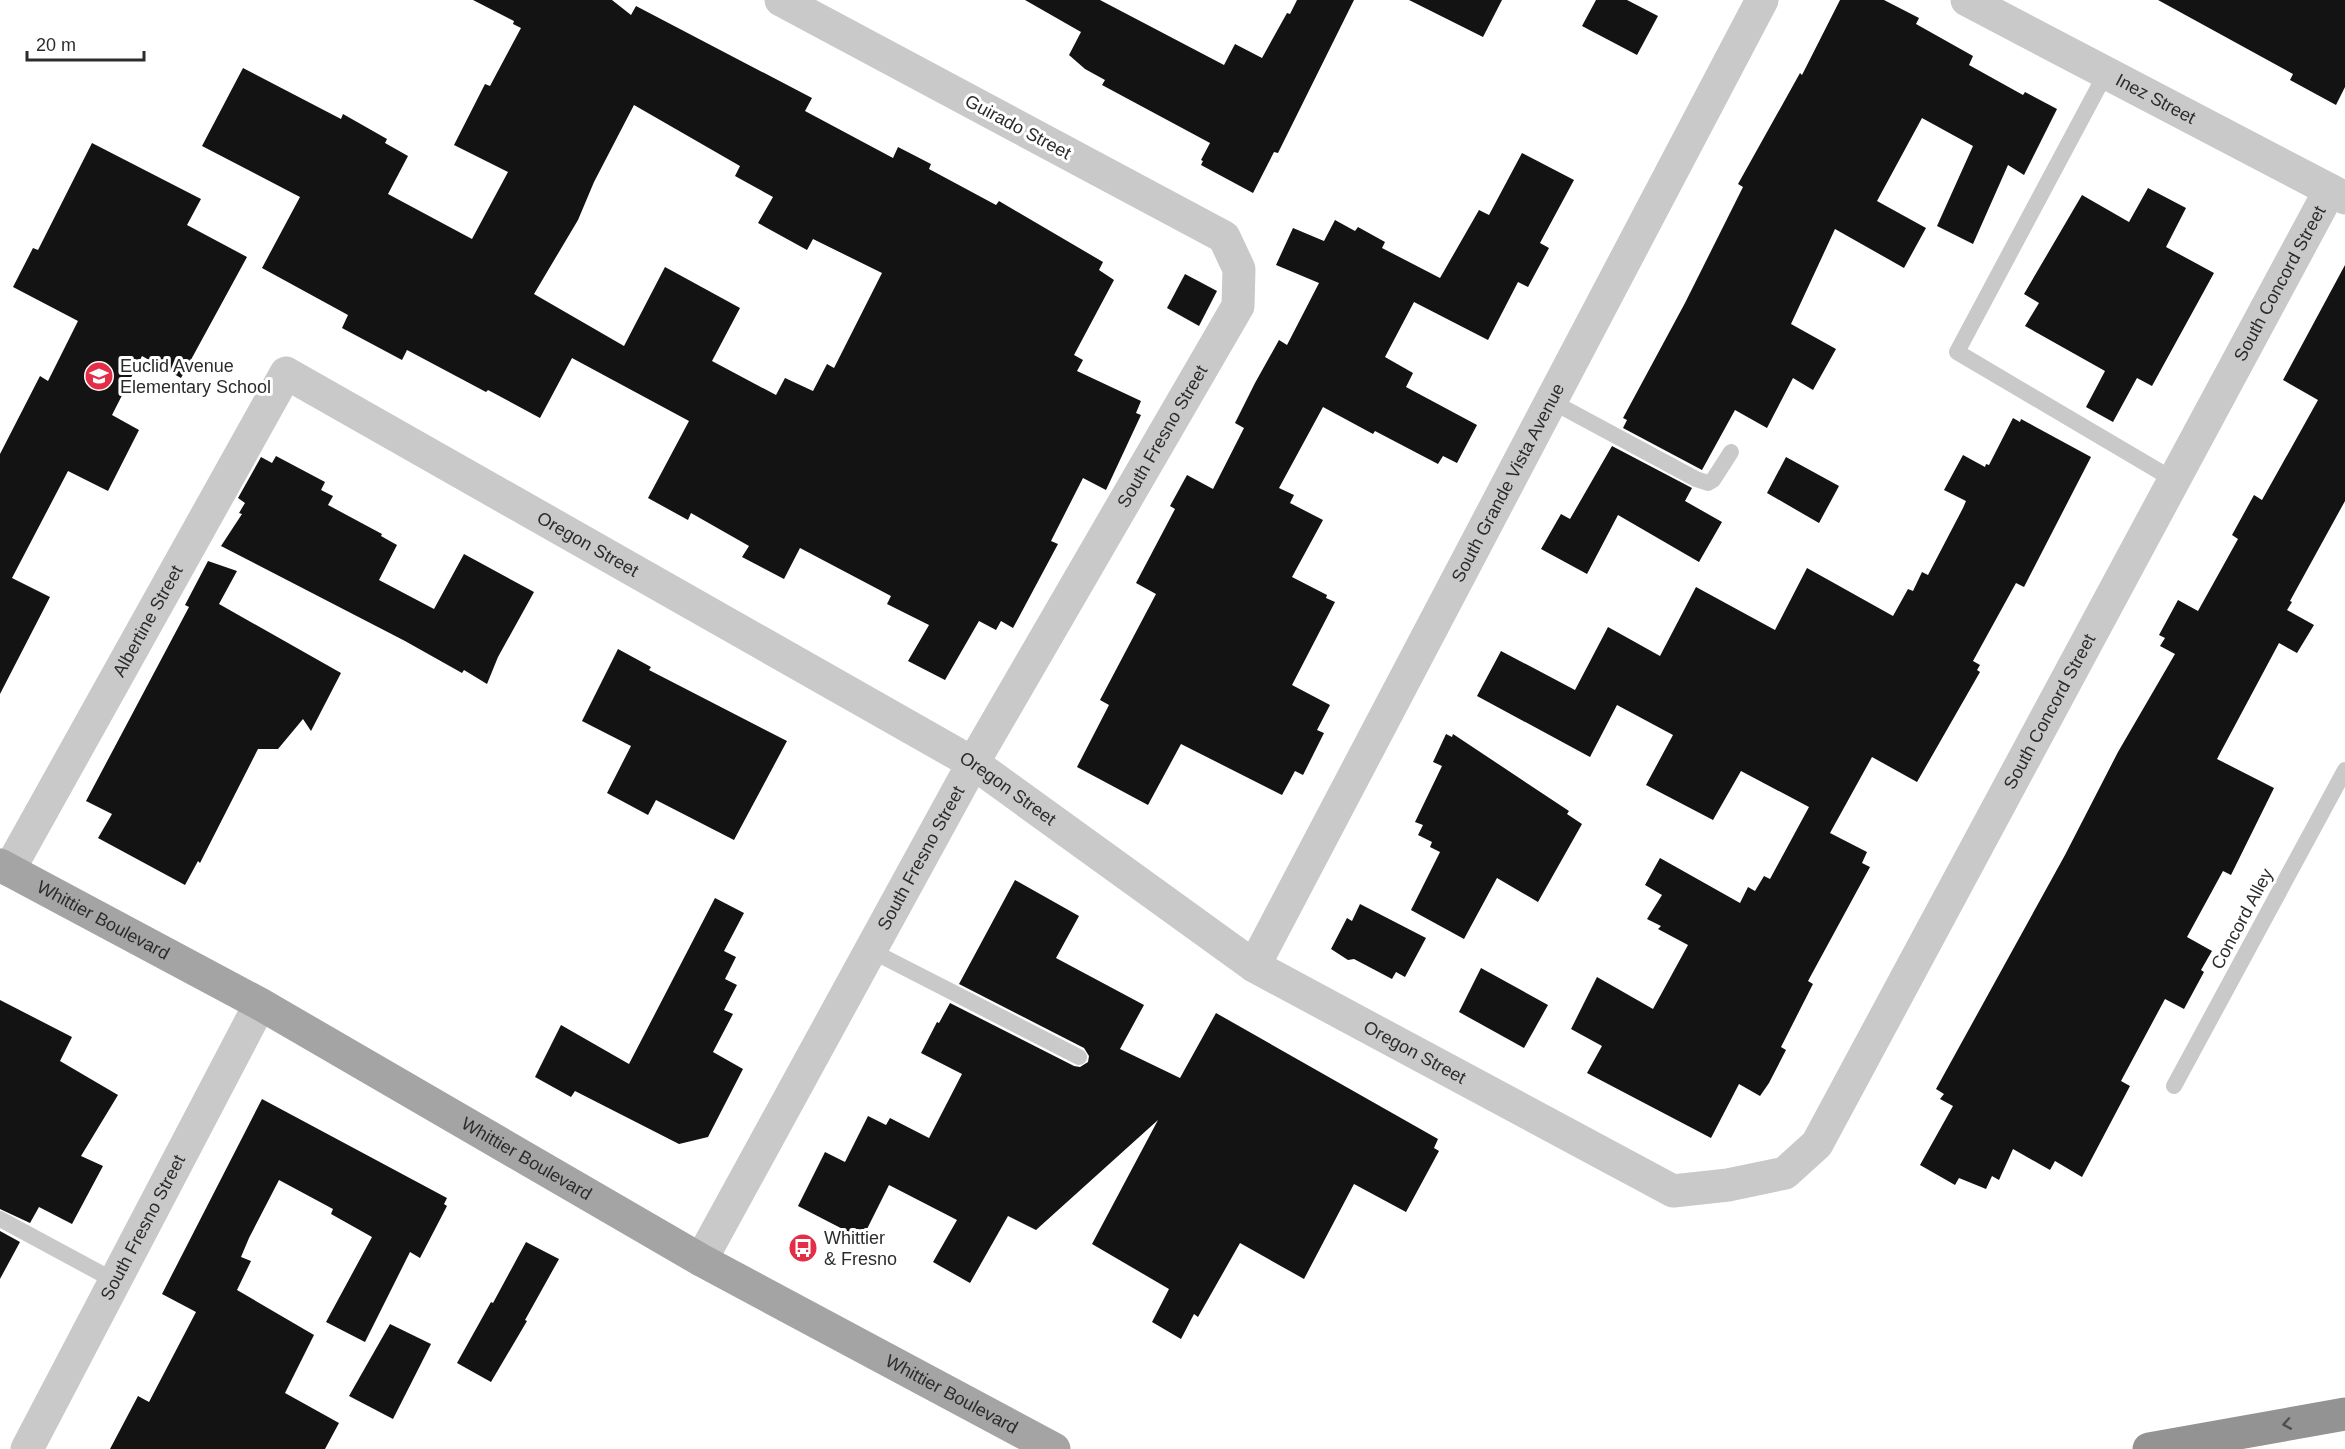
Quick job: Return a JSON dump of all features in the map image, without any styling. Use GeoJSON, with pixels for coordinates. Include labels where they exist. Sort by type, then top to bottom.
{"type":"FeatureCollection","features":[{"type":"Feature","properties":{"kind":"highway"},"geometry":{"type":"LineString","coordinates":[[2149,1449],[2345,1414]]}},
{"type":"Feature","properties":{"kind":"main road","name":"Whittier Boulevard"},"geometry":{"type":"LineString","coordinates":[[4,868],[260,1004],[701,1260],[1054,1449]]}},
{"type":"Feature","properties":{"kind":"street","name":"South Grande Vista Avenue"},"geometry":{"type":"LineString","coordinates":[[1254,966],[1762,0]]}},
{"type":"Feature","properties":{"kind":"street","name":"Inez Street"},"geometry":{"type":"LineString","coordinates":[[1966,0],[2338,194]]}},
{"type":"Feature","properties":{"kind":"street","name":"Guirado Street"},"geometry":{"type":"LineString","coordinates":[[787,1],[1224,237],[1239,269]]}},
{"type":"Feature","properties":{"kind":"street","name":"South Concord Street"},"geometry":{"type":"LineString","coordinates":[[1728,1185],[1785,1173],[1817,1144],[2174,480],[2338,194]]}},
{"type":"Feature","properties":{"kind":"street","name":"South Fresno Street"},"geometry":{"type":"LineString","coordinates":[[701,1260],[973,764],[1238,306],[1239,269]]}},
{"type":"Feature","properties":{"kind":"street","name":"Oregon Street"},"geometry":{"type":"LineString","coordinates":[[286,373],[973,764],[1254,966],[1672,1191],[1728,1185]]}},
{"type":"Feature","properties":{"kind":"street","name":"Albertine Street"},"geometry":{"type":"LineString","coordinates":[[4,868],[286,373]]}},
{"type":"Feature","properties":{"kind":"street","name":"South Fresno Street"},"geometry":{"type":"LineString","coordinates":[[27,1449],[260,1004]]}},
{"type":"Feature","properties":{"kind":"lane"},"geometry":{"type":"LineString","coordinates":[[2106,73],[1957,352],[2174,480]]}},
{"type":"Feature","properties":{"kind":"lane"},"geometry":{"type":"LineString","coordinates":[[1551,402],[1696,479],[1708,483],[1713,480],[1731,452]]}},
{"type":"Feature","properties":{"kind":"lane","name":"Concord Alley"},"geometry":{"type":"LineString","coordinates":[[2174,1086],[2345,770]]}},
{"type":"Feature","properties":{"kind":"lane"},"geometry":{"type":"LineString","coordinates":[[870,950],[1079,1057]]}},
{"type":"Feature","properties":{"kind":"lane"},"geometry":{"type":"LineString","coordinates":[[0,1219],[115,1281]]}},
{"type":"Feature","properties":{"kind":"building"},"geometry":{"type":"Polygon","coordinates":[[[473,0],[612,0],[631,15],[636,6],[812,98],[805,111],[893,158],[898,147],[931,164],[929,169],[996,205],[999,201],[1103,262],[1099,270],[1114,280],[1074,355],[1083,360],[1077,371],[1141,401],[1136,413],[1141,415],[1106,490],[1083,478],[1051,541],[1058,544],[1013,628],[1001,621],[996,630],[979,621],[945,680],[908,661],[929,625],[887,604],[891,596],[800,548],[784,579],[742,557],[749,546],[691,513],[688,520],[648,498],[689,421],[572,358],[540,418],[407,350],[402,360],[342,328],[348,315],[262,268],[300,197],[202,146],[243,68],[341,119],[343,114],[387,139],[385,143],[408,156],[388,194],[472,239],[508,172],[454,145],[485,84],[490,86],[521,28],[513,24],[514,21],[473,0]],[[634,105],[594,182],[578,220],[534,294],[624,346],[665,267],[740,308],[712,361],[776,395],[785,378],[813,391],[827,364],[834,368],[882,273],[813,239],[807,250],[758,223],[773,197],[735,176],[740,166],[634,105]]]}},
{"type":"Feature","properties":{"kind":"building"},"geometry":{"type":"Polygon","coordinates":[[[1025,0],[1100,0],[1224,65],[1235,44],[1262,58],[1287,13],[1290,14],[1297,0],[1354,0],[1278,153],[1274,152],[1253,193],[1201,165],[1203,161],[1201,160],[1210,143],[1102,85],[1105,80],[1085,69],[1069,55],[1081,32],[1025,0]]]}},
{"type":"Feature","properties":{"kind":"building"},"geometry":{"type":"Polygon","coordinates":[[[1409,0],[1502,0],[1483,37],[1409,0]]]}},
{"type":"Feature","properties":{"kind":"building"},"geometry":{"type":"Polygon","coordinates":[[[1596,0],[1627,0],[1658,16],[1637,55],[1582,26],[1596,0]]]}},
{"type":"Feature","properties":{"kind":"building"},"geometry":{"type":"Polygon","coordinates":[[[1840,0],[1884,0],[1919,18],[1916,24],[1973,56],[1969,65],[2023,95],[2025,92],[2057,109],[2024,175],[2008,165],[1973,244],[1937,226],[1973,146],[1922,118],[1877,201],[1926,228],[1904,268],[1835,229],[1791,324],[1836,349],[1813,390],[1793,378],[1767,428],[1735,410],[1702,470],[1623,428],[1627,420],[1623,418],[1685,303],[1743,187],[1738,184],[1800,73],[1802,75],[1840,0]]]}},
{"type":"Feature","properties":{"kind":"building"},"geometry":{"type":"Polygon","coordinates":[[[2158,0],[2345,0],[2345,87],[2336,105],[2290,80],[2293,74],[2158,0]]]}},
{"type":"Feature","properties":{"kind":"building"},"geometry":{"type":"Polygon","coordinates":[[[92,143],[201,199],[187,225],[247,257],[181,378],[142,356],[112,415],[139,430],[108,491],[68,471],[12,578],[50,597],[0,694],[0,454],[40,376],[48,381],[78,321],[13,287],[33,248],[38,250],[92,143]]]}},
{"type":"Feature","properties":{"kind":"building"},"geometry":{"type":"Polygon","coordinates":[[[1522,153],[1574,180],[1540,243],[1549,248],[1528,287],[1518,282],[1488,340],[1414,302],[1385,357],[1413,373],[1406,387],[1477,425],[1457,463],[1443,456],[1438,464],[1375,431],[1373,434],[1323,407],[1279,488],[1294,495],[1290,503],[1323,520],[1292,577],[1327,595],[1326,598],[1335,602],[1292,685],[1330,705],[1317,730],[1324,733],[1303,775],[1295,771],[1282,795],[1181,744],[1148,805],[1077,767],[1109,705],[1100,700],[1156,594],[1136,583],[1175,509],[1170,506],[1187,475],[1213,489],[1244,428],[1235,423],[1255,383],[1279,340],[1287,345],[1319,283],[1276,265],[1293,228],[1324,241],[1335,220],[1355,231],[1358,227],[1385,242],[1382,248],[1440,278],[1479,210],[1489,215],[1522,153]]]}},
{"type":"Feature","properties":{"kind":"building"},"geometry":{"type":"Polygon","coordinates":[[[2148,188],[2186,208],[2166,247],[2214,273],[2152,386],[2137,378],[2113,422],[2086,407],[2105,371],[2025,326],[2039,303],[2024,294],[2082,195],[2129,222],[2148,188]]]}},
{"type":"Feature","properties":{"kind":"building"},"geometry":{"type":"Polygon","coordinates":[[[2345,265],[2345,501],[2287,610],[2314,625],[2297,653],[2279,643],[2217,759],[2274,788],[2231,875],[2223,871],[2187,937],[2212,951],[2201,970],[2204,972],[2184,1009],[2165,999],[2121,1081],[2130,1086],[2082,1177],[2055,1161],[2050,1170],[2013,1149],[1999,1180],[1992,1176],[1986,1189],[1959,1178],[1955,1185],[1920,1165],[1953,1106],[1940,1099],[1944,1094],[1936,1089],[2065,855],[2118,752],[2175,654],[2160,646],[2165,638],[2159,635],[2178,600],[2198,611],[2238,539],[2232,535],[2254,495],[2262,500],[2318,400],[2283,380],[2345,265]]]}},
{"type":"Feature","properties":{"kind":"building"},"geometry":{"type":"Polygon","coordinates":[[[1185,274],[1217,291],[1199,326],[1167,308],[1185,274]]]}},
{"type":"Feature","properties":{"kind":"building"},"geometry":{"type":"Polygon","coordinates":[[[2013,418],[2020,422],[2021,419],[2091,457],[2024,587],[2016,583],[1973,661],[1980,665],[1977,670],[1980,672],[1917,782],[1872,757],[1830,833],[1867,852],[1862,863],[1870,867],[1808,981],[1813,984],[1781,1047],[1786,1050],[1769,1083],[1760,1096],[1739,1084],[1711,1138],[1587,1073],[1602,1046],[1571,1029],[1597,977],[1653,1009],[1688,945],[1658,929],[1661,926],[1647,919],[1662,895],[1645,885],[1660,858],[1740,903],[1748,887],[1755,891],[1764,876],[1770,879],[1809,807],[1741,771],[1713,820],[1646,785],[1673,735],[1617,705],[1590,757],[1477,696],[1501,651],[1575,690],[1608,627],[1660,656],[1696,587],[1775,630],[1807,568],[1893,616],[1908,589],[1913,591],[1922,572],[1928,575],[1963,508],[1966,501],[1944,490],[1963,455],[1985,467],[1986,464],[1989,465],[2013,418]]]}},
{"type":"Feature","properties":{"kind":"building"},"geometry":{"type":"Polygon","coordinates":[[[1612,446],[1692,488],[1685,501],[1722,522],[1699,562],[1618,515],[1587,574],[1541,549],[1561,514],[1570,519],[1612,446]]]}},
{"type":"Feature","properties":{"kind":"building"},"geometry":{"type":"Polygon","coordinates":[[[276,456],[325,482],[321,490],[333,496],[328,505],[382,534],[381,536],[397,545],[379,580],[434,609],[464,554],[534,592],[498,657],[487,684],[464,670],[462,673],[221,546],[242,514],[239,513],[245,503],[238,498],[261,457],[272,463],[276,456]]]}},
{"type":"Feature","properties":{"kind":"building"},"geometry":{"type":"Polygon","coordinates":[[[1786,457],[1839,486],[1819,523],[1767,493],[1786,457]]]}},
{"type":"Feature","properties":{"kind":"building"},"geometry":{"type":"Polygon","coordinates":[[[208,561],[237,571],[219,604],[341,673],[311,731],[303,719],[278,749],[258,749],[200,863],[198,861],[185,885],[98,838],[112,814],[86,801],[189,607],[185,605],[208,561]]]}},
{"type":"Feature","properties":{"kind":"building"},"geometry":{"type":"Polygon","coordinates":[[[618,649],[651,667],[649,670],[787,741],[734,840],[656,800],[648,815],[607,793],[631,746],[582,721],[618,649]]]}},
{"type":"Feature","properties":{"kind":"building"},"geometry":{"type":"Polygon","coordinates":[[[1446,734],[1452,737],[1453,734],[1569,811],[1567,814],[1582,824],[1538,902],[1497,878],[1464,939],[1411,910],[1440,852],[1430,847],[1432,842],[1418,835],[1423,825],[1415,822],[1442,766],[1433,762],[1446,734]]]}},
{"type":"Feature","properties":{"kind":"building"},"geometry":{"type":"Polygon","coordinates":[[[1015,880],[1079,916],[1056,958],[1144,1005],[1120,1049],[1180,1078],[1216,1013],[1438,1139],[1434,1148],[1439,1151],[1406,1212],[1354,1184],[1304,1279],[1240,1243],[1198,1317],[1194,1314],[1181,1339],[1152,1322],[1169,1289],[1092,1244],[1158,1120],[1036,1230],[1008,1216],[970,1283],[933,1262],[957,1220],[889,1185],[862,1239],[798,1206],[825,1152],[845,1162],[868,1116],[886,1125],[890,1118],[929,1138],[962,1074],[921,1053],[950,1003],[1074,1066],[1080,1067],[1088,1062],[1089,1056],[1084,1048],[959,984],[1015,880]]]}},
{"type":"Feature","properties":{"kind":"building"},"geometry":{"type":"Polygon","coordinates":[[[715,898],[744,913],[724,951],[736,957],[725,979],[737,985],[724,1010],[733,1014],[713,1052],[743,1069],[708,1137],[679,1144],[575,1091],[571,1097],[535,1077],[561,1025],[629,1064],[715,898]]]}},
{"type":"Feature","properties":{"kind":"building"},"geometry":{"type":"Polygon","coordinates":[[[1360,904],[1426,938],[1405,977],[1396,972],[1392,979],[1354,959],[1348,960],[1331,949],[1347,918],[1352,921],[1360,904]]]}},
{"type":"Feature","properties":{"kind":"building"},"geometry":{"type":"Polygon","coordinates":[[[1481,968],[1548,1005],[1524,1048],[1459,1012],[1481,968]]]}},
{"type":"Feature","properties":{"kind":"building"},"geometry":{"type":"Polygon","coordinates":[[[0,1000],[72,1037],[60,1061],[118,1095],[81,1156],[103,1166],[72,1224],[39,1207],[30,1223],[0,1209],[0,1000]]]}},
{"type":"Feature","properties":{"kind":"building"},"geometry":{"type":"Polygon","coordinates":[[[262,1099],[447,1198],[444,1204],[447,1206],[420,1258],[410,1252],[365,1342],[326,1322],[372,1237],[331,1214],[333,1209],[279,1180],[249,1238],[241,1257],[251,1261],[237,1290],[314,1335],[285,1393],[339,1423],[325,1449],[110,1449],[138,1396],[149,1402],[196,1312],[162,1294],[262,1099]]]}},
{"type":"Feature","properties":{"kind":"building"},"geometry":{"type":"Polygon","coordinates":[[[0,1231],[20,1242],[0,1279],[0,1231]]]}},
{"type":"Feature","properties":{"kind":"building"},"geometry":{"type":"Polygon","coordinates":[[[526,1242],[559,1259],[525,1320],[527,1321],[491,1382],[457,1363],[526,1242]]]}},
{"type":"Feature","properties":{"kind":"building"},"geometry":{"type":"Polygon","coordinates":[[[390,1324],[431,1344],[393,1419],[349,1396],[390,1324]]]}},
{"type":"Feature","properties":{"kind":"place","name":"Euclid Avenue Elementary School"},"geometry":{"type":"Point","coordinates":[99,376]}},
{"type":"Feature","properties":{"kind":"place","name":"Whittier & Fresno"},"geometry":{"type":"Point","coordinates":[803,1248]}}]}
